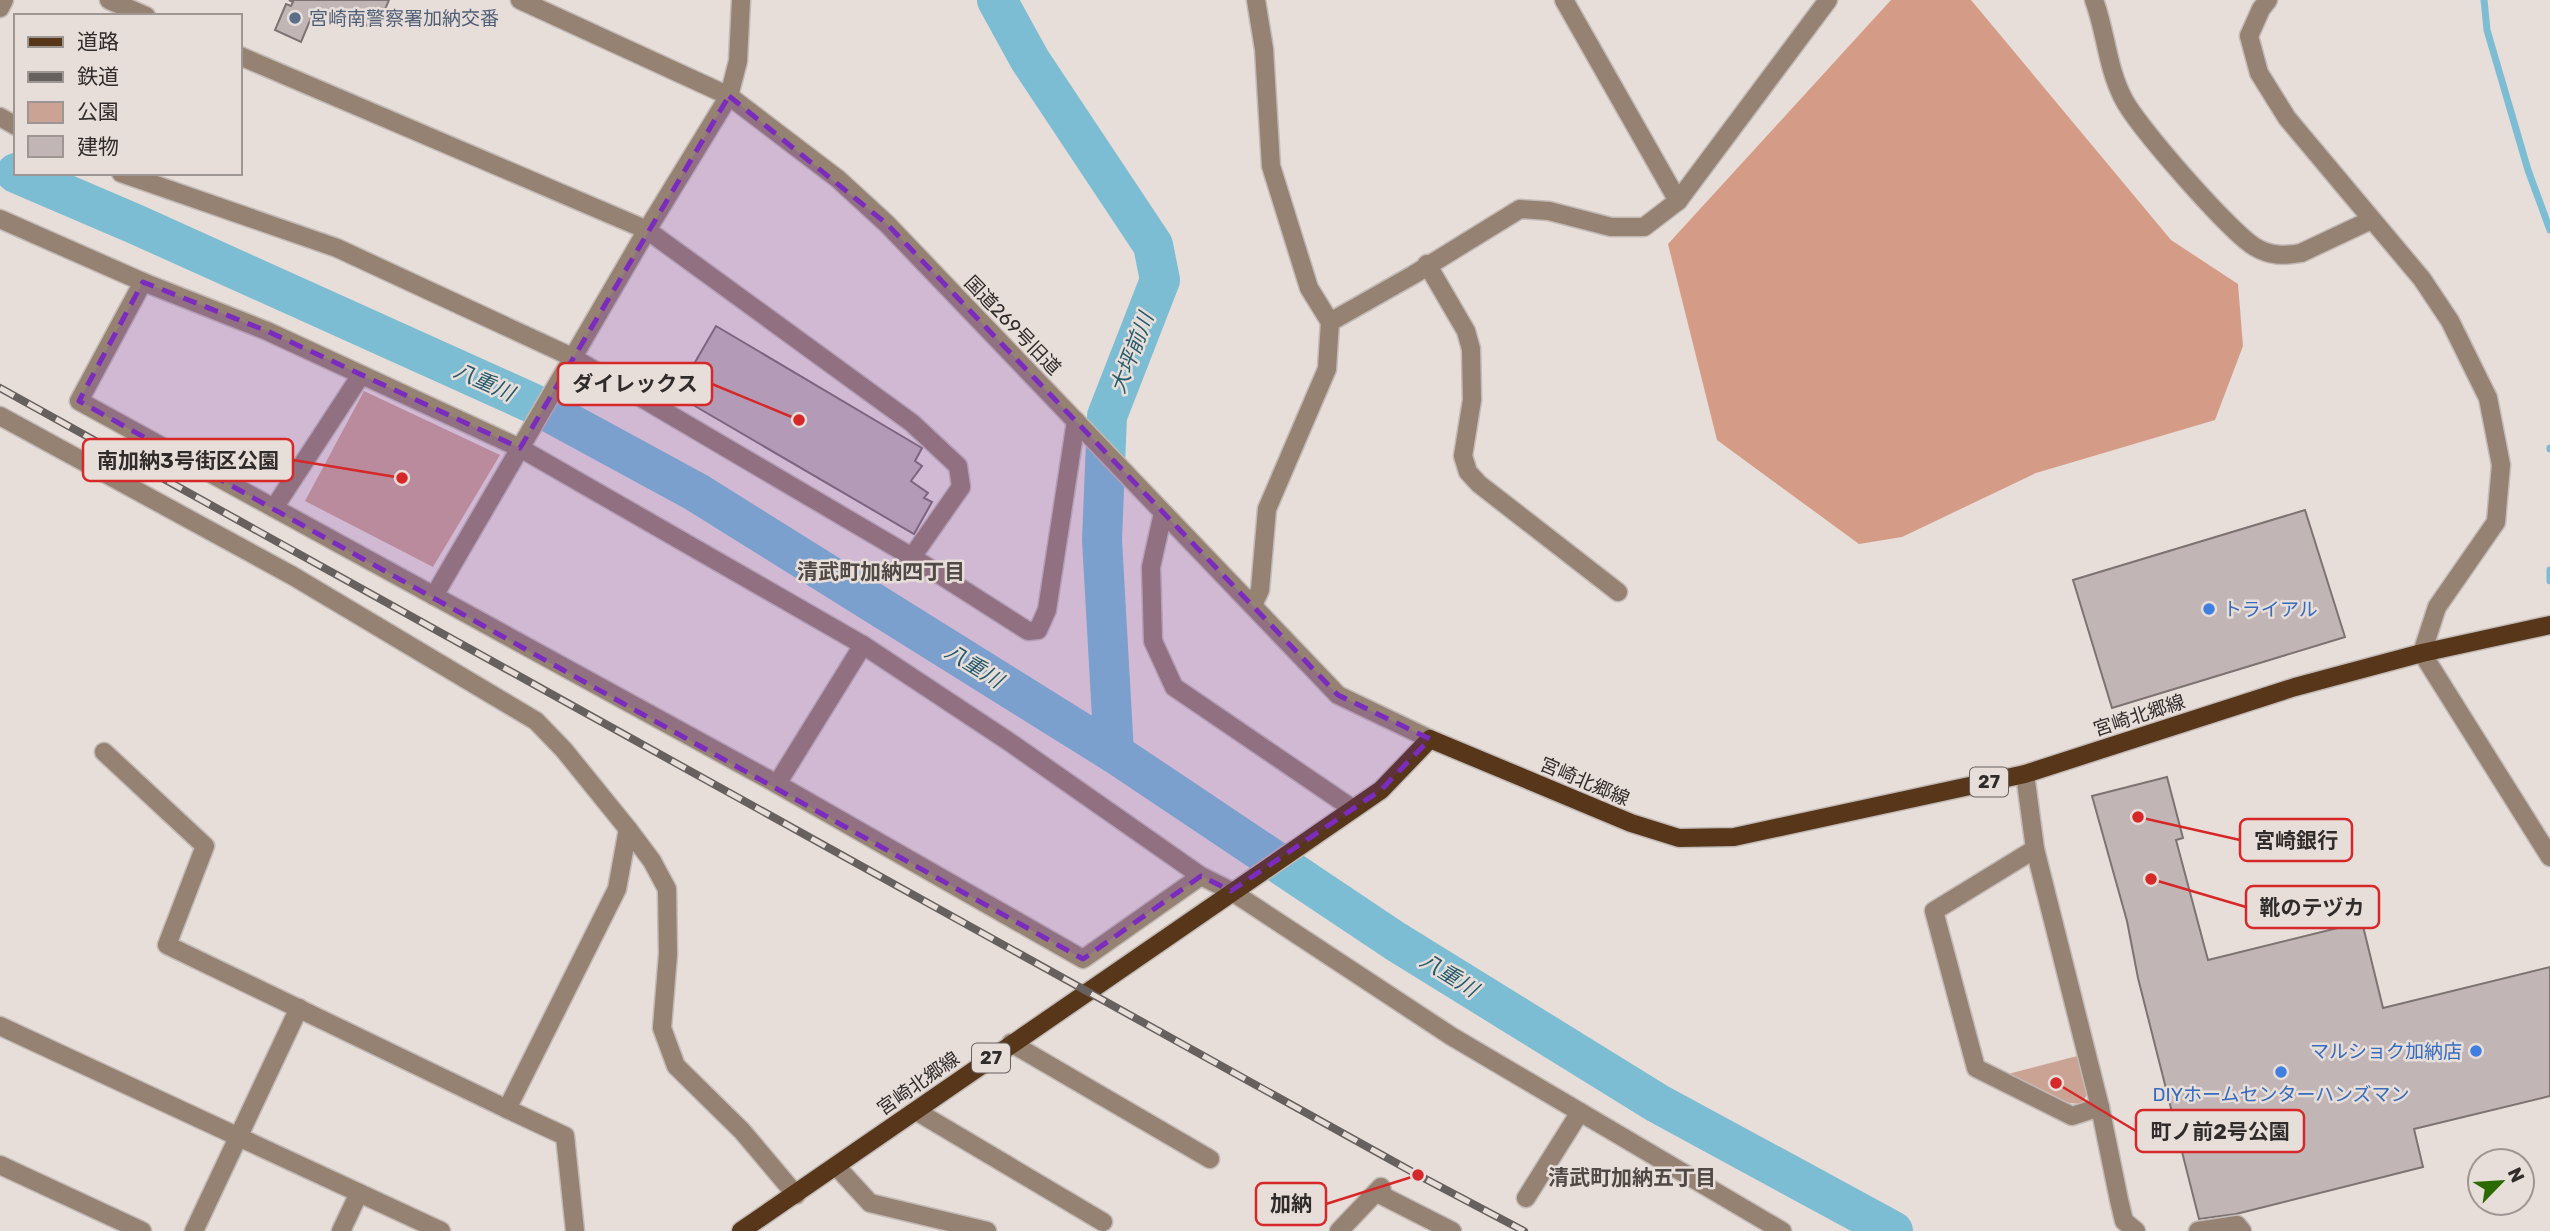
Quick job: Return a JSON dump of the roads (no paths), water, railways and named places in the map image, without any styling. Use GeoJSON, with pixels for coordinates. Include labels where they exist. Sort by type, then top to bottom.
{"type":"FeatureCollection","features":[{"type":"Feature","properties":{"kind":"main road","name":"宮崎北郷線"},"geometry":{"type":"LineString","coordinates":[[741,1231],[761,1225],[796,1195],[1011,1044],[1381,790],[1430,739],[1631,823],[1679,838],[1734,836],[2025,774],[2295,687],[2422,653],[2550,625]]}},
{"type":"Feature","properties":{"kind":"street"},"geometry":{"type":"LineString","coordinates":[[0,8],[4,0]]}},
{"type":"Feature","properties":{"kind":"street"},"geometry":{"type":"LineString","coordinates":[[109,0],[141,14]]}},
{"type":"Feature","properties":{"kind":"street","name":"国道269号旧道"},"geometry":{"type":"LineString","coordinates":[[520,0],[729,96],[838,180],[887,224],[1338,695],[1430,739]]}},
{"type":"Feature","properties":{"kind":"street"},"geometry":{"type":"LineString","coordinates":[[434,596],[568,363],[729,96],[738,61],[741,0]]}},
{"type":"Feature","properties":{"kind":"street"},"geometry":{"type":"LineString","coordinates":[[1253,605],[1260,590],[1267,509],[1327,369],[1329,321],[1309,288],[1271,166],[1264,50],[1256,0]]}},
{"type":"Feature","properties":{"kind":"street"},"geometry":{"type":"LineString","coordinates":[[1564,0],[1678,201]]}},
{"type":"Feature","properties":{"kind":"street"},"geometry":{"type":"LineString","coordinates":[[1329,321],[1413,275],[1520,209],[1549,211],[1611,227],[1644,227],[1678,201],[1828,0]]}},
{"type":"Feature","properties":{"kind":"street"},"geometry":{"type":"LineString","coordinates":[[2094,0],[2105,31],[2116,83],[2129,110],[2241,237],[2263,251],[2289,256],[2371,220]]}},
{"type":"Feature","properties":{"kind":"street"},"geometry":{"type":"LineString","coordinates":[[2268,0],[2249,36],[2259,73],[2287,118],[2421,279],[2450,321],[2488,398],[2501,465],[2496,522],[2437,607],[2422,653],[2550,857]]}},
{"type":"Feature","properties":{"kind":"street"},"geometry":{"type":"LineString","coordinates":[[242,57],[647,230],[912,423],[958,466],[961,487],[912,557]]}},
{"type":"Feature","properties":{"kind":"street"},"geometry":{"type":"LineString","coordinates":[[127,175],[337,248],[568,363],[912,557],[1014,625],[1028,631],[1038,630],[1047,610],[1076,421]]}},
{"type":"Feature","properties":{"kind":"street"},"geometry":{"type":"LineString","coordinates":[[0,219],[143,282],[267,331],[361,375],[522,444],[863,645],[1008,741],[1201,876],[1236,888],[1451,1036],[1782,1231]]}},
{"type":"Feature","properties":{"kind":"street"},"geometry":{"type":"LineString","coordinates":[[1427,264],[1466,331],[1471,349],[1472,400],[1463,456],[1468,472],[1479,484],[1618,592]]}},
{"type":"Feature","properties":{"kind":"street"},"geometry":{"type":"LineString","coordinates":[[143,282],[79,401],[777,784],[1083,959],[1201,876]]}},
{"type":"Feature","properties":{"kind":"street"},"geometry":{"type":"LineString","coordinates":[[274,508],[361,375]]}},
{"type":"Feature","properties":{"kind":"street"},"geometry":{"type":"LineString","coordinates":[[0,416],[293,576],[536,721],[628,829],[652,861],[667,889],[668,954],[662,1028],[664,1042],[676,1066],[742,1132],[796,1195]]}},
{"type":"Feature","properties":{"kind":"street"},"geometry":{"type":"LineString","coordinates":[[1163,513],[1151,567],[1153,641],[1174,687],[1353,809]]}},
{"type":"Feature","properties":{"kind":"street"},"geometry":{"type":"LineString","coordinates":[[777,784],[863,645]]}},
{"type":"Feature","properties":{"kind":"street"},"geometry":{"type":"LineString","coordinates":[[104,752],[205,846],[167,945],[565,1136],[576,1231]]}},
{"type":"Feature","properties":{"kind":"street"},"geometry":{"type":"LineString","coordinates":[[2025,774],[2035,849],[2100,1107],[2124,1221],[2136,1231]]}},
{"type":"Feature","properties":{"kind":"street"},"geometry":{"type":"LineString","coordinates":[[507,1109],[617,889],[628,829]]}},
{"type":"Feature","properties":{"kind":"street"},"geometry":{"type":"LineString","coordinates":[[2035,849],[1934,911],[1976,1068],[2072,1116],[2100,1107]]}},
{"type":"Feature","properties":{"kind":"street"},"geometry":{"type":"LineString","coordinates":[[194,1231],[299,1008]]}},
{"type":"Feature","properties":{"kind":"street"},"geometry":{"type":"LineString","coordinates":[[0,1026],[440,1231]]}},
{"type":"Feature","properties":{"kind":"street"},"geometry":{"type":"LineString","coordinates":[[1011,1044],[1210,1159]]}},
{"type":"Feature","properties":{"kind":"street"},"geometry":{"type":"LineString","coordinates":[[916,1111],[1103,1222]]}},
{"type":"Feature","properties":{"kind":"street"},"geometry":{"type":"LineString","coordinates":[[1525,1198],[1580,1112]]}},
{"type":"Feature","properties":{"kind":"street"},"geometry":{"type":"LineString","coordinates":[[0,1165],[142,1231]]}},
{"type":"Feature","properties":{"kind":"street"},"geometry":{"type":"LineString","coordinates":[[837,1167],[870,1203],[987,1231]]}},
{"type":"Feature","properties":{"kind":"street"},"geometry":{"type":"LineString","coordinates":[[1339,1231],[1381,1187],[1383,1196],[1452,1231]]}},
{"type":"Feature","properties":{"kind":"street"},"geometry":{"type":"LineString","coordinates":[[341,1231],[359,1193]]}},
{"type":"Feature","properties":{"kind":"street"},"geometry":{"type":"LineString","coordinates":[[2198,1231],[2237,1225],[2242,1231]]}},
{"type":"Feature","properties":{"kind":"waterway","name":"大坪前川"},"geometry":{"type":"LineString","coordinates":[[997,0],[1030,60],[1153,245],[1160,280],[1107,416],[1102,540],[1114,753]]}},
{"type":"Feature","properties":{"kind":"waterway"},"geometry":{"type":"LineString","coordinates":[[2484,0],[2487,30],[2528,170],[2550,230]]}},
{"type":"Feature","properties":{"kind":"waterway","name":"八重川"},"geometry":{"type":"LineString","coordinates":[[21,175],[534,404],[696,492],[1114,753],[1395,941],[1657,1103],[1893,1231]]}},
{"type":"Feature","properties":{"kind":"waterway"},"geometry":{"type":"LineString","coordinates":[[2550,570],[2550,581]]}},
{"type":"Feature","properties":{"kind":"railway"},"geometry":{"type":"LineString","coordinates":[[0,388],[1418,1175],[1524,1231]]}},
{"type":"Feature","properties":{"kind":"place","name":"宮崎南警察署加納交番"},"geometry":{"type":"Point","coordinates":[295,18]}},
{"type":"Feature","properties":{"kind":"place","name":"ダイレックス"},"geometry":{"type":"Point","coordinates":[799,420]}},
{"type":"Feature","properties":{"kind":"place","name":"南加納3号街区公園"},"geometry":{"type":"Point","coordinates":[402,478]}},
{"type":"Feature","properties":{"kind":"place","name":"トライアル"},"geometry":{"type":"Point","coordinates":[2209,609]}},
{"type":"Feature","properties":{"kind":"place","name":"宮崎銀行"},"geometry":{"type":"Point","coordinates":[2138,817]}},
{"type":"Feature","properties":{"kind":"place","name":"靴のテヅカ"},"geometry":{"type":"Point","coordinates":[2151,879]}},
{"type":"Feature","properties":{"kind":"place","name":"マルショク加納店"},"geometry":{"type":"Point","coordinates":[2476,1051]}},
{"type":"Feature","properties":{"kind":"place","name":"DIYホームセンターハンズマン"},"geometry":{"type":"Point","coordinates":[2281,1072]}},
{"type":"Feature","properties":{"kind":"place","name":"町ノ前2号公園"},"geometry":{"type":"Point","coordinates":[2056,1083]}},
{"type":"Feature","properties":{"kind":"place","name":"加納"},"geometry":{"type":"Point","coordinates":[1418,1175]}},
{"type":"Feature","properties":{"kind":"district","name":"清武町加納四丁目"},"geometry":{"type":"Point","coordinates":[881,572]}},
{"type":"Feature","properties":{"kind":"district","name":"清武町加納五丁目"},"geometry":{"type":"Point","coordinates":[1632,1178]}}]}
